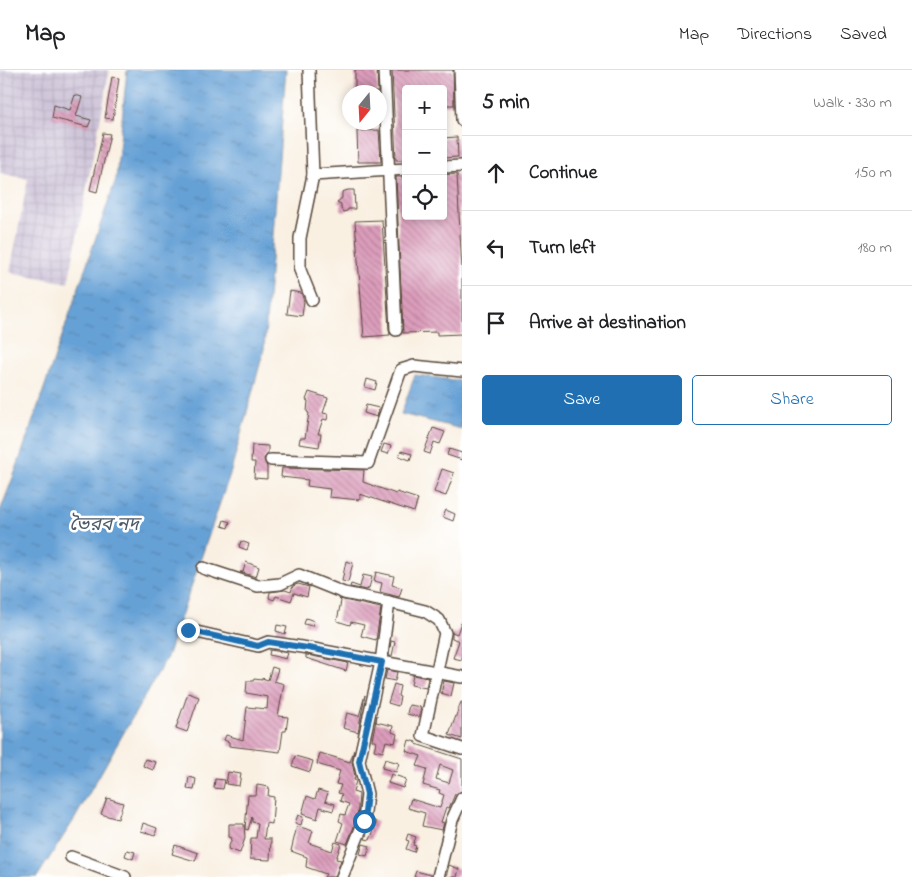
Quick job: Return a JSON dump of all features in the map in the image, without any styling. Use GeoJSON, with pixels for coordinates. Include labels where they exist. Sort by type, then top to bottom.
{"type":"FeatureCollection","features":[{"type":"Feature","properties":{"kind":"street"},"geometry":{"type":"LineString","coordinates":[[309,70],[313,175],[300,238],[300,270],[312,300]]}},
{"type":"Feature","properties":{"kind":"street"},"geometry":{"type":"LineString","coordinates":[[384,70],[387,170],[396,330]]}},
{"type":"Feature","properties":{"kind":"street"},"geometry":{"type":"LineString","coordinates":[[460,70],[462,120]]}},
{"type":"Feature","properties":{"kind":"street"},"geometry":{"type":"LineString","coordinates":[[447,167],[462,166]]}},
{"type":"Feature","properties":{"kind":"street"},"geometry":{"type":"LineString","coordinates":[[313,175],[402,169]]}},
{"type":"Feature","properties":{"kind":"street"},"geometry":{"type":"LineString","coordinates":[[271,460],[368,463],[401,370],[414,366],[462,372]]}},
{"type":"Feature","properties":{"kind":"street"},"geometry":{"type":"LineString","coordinates":[[203,568],[258,586],[280,584],[299,575],[344,593],[425,611],[439,620],[446,633],[423,736],[462,750]]}},
{"type":"Feature","properties":{"kind":"street"},"geometry":{"type":"LineString","coordinates":[[342,877],[364,821],[367,794],[359,761],[382,662],[389,602]]}},
{"type":"Feature","properties":{"kind":"street"},"geometry":{"type":"LineString","coordinates":[[188,630],[258,646],[268,642],[308,648],[462,677]]}},
{"type":"Feature","properties":{"kind":"street"},"geometry":{"type":"LineString","coordinates":[[438,877],[452,820],[462,798]]}},
{"type":"Feature","properties":{"kind":"street"},"geometry":{"type":"LineString","coordinates":[[71,857],[125,877]]}},
{"type":"Feature","properties":{"kind":"shaded area"},"geometry":{"type":"Polygon","coordinates":[[[0,70],[110,70],[68,283],[10,272],[28,179],[0,173],[0,70]]]}},
{"type":"Feature","properties":{"kind":"water","name":"ভৈরব নদ"},"geometry":{"type":"Polygon","coordinates":[[[127,70],[286,70],[264,349],[231,471],[167,657],[74,820],[37,877],[0,877],[0,511],[17,467],[116,179],[127,70]]]}},
{"type":"Feature","properties":{"kind":"water"},"geometry":{"type":"Polygon","coordinates":[[[415,375],[462,381],[462,429],[401,414],[415,375]]]}},
{"type":"Feature","properties":{"kind":"building"},"geometry":{"type":"Polygon","coordinates":[[[355,70],[377,70],[378,85],[355,85],[355,70]]]}},
{"type":"Feature","properties":{"kind":"building"},"geometry":{"type":"Polygon","coordinates":[[[392,70],[453,70],[454,105],[447,105],[447,85],[402,85],[402,160],[396,160],[392,70]]]}},
{"type":"Feature","properties":{"kind":"building"},"geometry":{"type":"Polygon","coordinates":[[[112,77],[119,78],[113,119],[105,118],[112,77]]]}},
{"type":"Feature","properties":{"kind":"building"},"geometry":{"type":"Polygon","coordinates":[[[75,95],[82,97],[76,116],[91,120],[88,127],[52,118],[54,105],[70,110],[75,95]]]}},
{"type":"Feature","properties":{"kind":"building"},"geometry":{"type":"Polygon","coordinates":[[[379,130],[381,162],[358,162],[357,131],[379,130]]]}},
{"type":"Feature","properties":{"kind":"building"},"geometry":{"type":"Polygon","coordinates":[[[103,133],[110,134],[97,192],[90,190],[103,133]]]}},
{"type":"Feature","properties":{"kind":"building"},"geometry":{"type":"Polygon","coordinates":[[[457,137],[458,157],[447,158],[447,138],[457,137]]]}},
{"type":"Feature","properties":{"kind":"building"},"geometry":{"type":"Polygon","coordinates":[[[457,174],[462,271],[462,334],[437,335],[437,332],[403,333],[396,177],[402,177],[402,220],[447,220],[447,175],[457,174]]]}},
{"type":"Feature","properties":{"kind":"building"},"geometry":{"type":"Polygon","coordinates":[[[354,190],[355,209],[348,209],[343,212],[341,204],[337,202],[342,198],[342,192],[354,190]]]}},
{"type":"Feature","properties":{"kind":"building"},"geometry":{"type":"Polygon","coordinates":[[[382,220],[390,335],[364,337],[355,221],[382,220]]]}},
{"type":"Feature","properties":{"kind":"building"},"geometry":{"type":"Polygon","coordinates":[[[290,291],[301,293],[304,301],[302,316],[287,314],[290,291]]]}},
{"type":"Feature","properties":{"kind":"building"},"geometry":{"type":"Polygon","coordinates":[[[367,379],[377,382],[375,390],[365,387],[367,379]]]}},
{"type":"Feature","properties":{"kind":"building"},"geometry":{"type":"Polygon","coordinates":[[[309,392],[328,398],[323,413],[328,414],[327,420],[323,419],[318,434],[321,434],[319,447],[299,444],[300,438],[305,438],[309,413],[307,412],[308,401],[306,400],[309,392]]]}},
{"type":"Feature","properties":{"kind":"building"},"geometry":{"type":"Polygon","coordinates":[[[366,405],[379,408],[377,417],[364,413],[366,405]]]}},
{"type":"Feature","properties":{"kind":"building"},"geometry":{"type":"Polygon","coordinates":[[[433,428],[445,432],[440,444],[434,442],[430,454],[424,452],[433,428]]]}},
{"type":"Feature","properties":{"kind":"building"},"geometry":{"type":"Polygon","coordinates":[[[384,444],[391,446],[388,454],[381,452],[384,444]]]}},
{"type":"Feature","properties":{"kind":"building"},"geometry":{"type":"Polygon","coordinates":[[[252,445],[268,446],[268,453],[264,459],[267,467],[267,479],[254,478],[255,462],[251,462],[252,445]]]}},
{"type":"Feature","properties":{"kind":"building"},"geometry":{"type":"Polygon","coordinates":[[[449,449],[462,453],[462,460],[447,455],[449,449]]]}},
{"type":"Feature","properties":{"kind":"building"},"geometry":{"type":"Polygon","coordinates":[[[401,451],[412,454],[410,460],[399,456],[401,451]]]}},
{"type":"Feature","properties":{"kind":"building"},"geometry":{"type":"Polygon","coordinates":[[[282,468],[364,470],[363,482],[396,494],[397,492],[418,499],[414,512],[360,494],[360,500],[329,497],[330,489],[307,486],[308,480],[281,477],[282,468]]]}},
{"type":"Feature","properties":{"kind":"building"},"geometry":{"type":"Polygon","coordinates":[[[442,469],[454,473],[446,496],[434,492],[442,469]]]}},
{"type":"Feature","properties":{"kind":"building"},"geometry":{"type":"Polygon","coordinates":[[[446,510],[455,514],[453,521],[443,517],[446,510]]]}},
{"type":"Feature","properties":{"kind":"building"},"geometry":{"type":"Polygon","coordinates":[[[224,520],[230,522],[228,528],[222,526],[224,520]]]}},
{"type":"Feature","properties":{"kind":"building"},"geometry":{"type":"Polygon","coordinates":[[[241,541],[249,544],[247,550],[239,547],[241,541]]]}},
{"type":"Feature","properties":{"kind":"building"},"geometry":{"type":"Polygon","coordinates":[[[346,561],[353,563],[348,582],[342,581],[346,561]]]}},
{"type":"Feature","properties":{"kind":"building"},"geometry":{"type":"Polygon","coordinates":[[[246,562],[259,567],[256,577],[240,572],[243,572],[246,562]]]}},
{"type":"Feature","properties":{"kind":"building"},"geometry":{"type":"Polygon","coordinates":[[[376,572],[394,576],[392,585],[402,588],[399,597],[380,592],[382,583],[374,581],[376,572]]]}},
{"type":"Feature","properties":{"kind":"building"},"geometry":{"type":"Polygon","coordinates":[[[363,575],[372,577],[367,590],[350,587],[351,584],[360,587],[363,575]]]}},
{"type":"Feature","properties":{"kind":"building"},"geometry":{"type":"Polygon","coordinates":[[[298,584],[309,587],[307,597],[294,593],[291,601],[276,596],[274,600],[269,598],[270,592],[285,590],[291,592],[293,586],[298,584]]]}},
{"type":"Feature","properties":{"kind":"building"},"geometry":{"type":"Polygon","coordinates":[[[339,599],[381,608],[376,640],[361,636],[364,625],[351,622],[350,625],[337,621],[341,601],[339,599]]]}},
{"type":"Feature","properties":{"kind":"building"},"geometry":{"type":"Polygon","coordinates":[[[306,618],[314,621],[312,626],[304,624],[306,618]]]}},
{"type":"Feature","properties":{"kind":"building"},"geometry":{"type":"Polygon","coordinates":[[[461,623],[462,660],[453,658],[459,641],[452,638],[452,632],[457,634],[461,623]]]}},
{"type":"Feature","properties":{"kind":"building"},"geometry":{"type":"Polygon","coordinates":[[[277,625],[287,627],[285,634],[276,631],[277,625]]]}},
{"type":"Feature","properties":{"kind":"building"},"geometry":{"type":"Polygon","coordinates":[[[391,641],[395,642],[392,656],[389,656],[391,641]]]}},
{"type":"Feature","properties":{"kind":"building"},"geometry":{"type":"Polygon","coordinates":[[[270,650],[288,653],[286,659],[269,655],[270,650]]]}},
{"type":"Feature","properties":{"kind":"building"},"geometry":{"type":"Polygon","coordinates":[[[306,655],[348,663],[346,671],[306,658],[306,655]]]}},
{"type":"Feature","properties":{"kind":"building"},"geometry":{"type":"Polygon","coordinates":[[[272,667],[278,669],[274,681],[284,684],[278,716],[288,717],[286,731],[283,731],[280,752],[229,746],[229,742],[224,740],[226,735],[243,740],[247,707],[267,709],[268,697],[246,693],[247,681],[253,681],[254,679],[262,680],[262,678],[268,680],[272,667]]]}},
{"type":"Feature","properties":{"kind":"building"},"geometry":{"type":"Polygon","coordinates":[[[387,670],[397,672],[395,681],[385,679],[387,670]]]}},
{"type":"Feature","properties":{"kind":"building"},"geometry":{"type":"Polygon","coordinates":[[[413,675],[428,678],[426,688],[411,685],[413,675]]]}},
{"type":"Feature","properties":{"kind":"building"},"geometry":{"type":"Polygon","coordinates":[[[444,681],[454,683],[451,696],[441,693],[444,681]]]}},
{"type":"Feature","properties":{"kind":"building"},"geometry":{"type":"Polygon","coordinates":[[[394,684],[400,686],[398,706],[388,703],[394,684]]]}},
{"type":"Feature","properties":{"kind":"building"},"geometry":{"type":"Polygon","coordinates":[[[188,693],[199,697],[187,732],[176,728],[188,693]]]}},
{"type":"Feature","properties":{"kind":"building"},"geometry":{"type":"Polygon","coordinates":[[[365,695],[358,732],[343,728],[347,713],[359,716],[365,695]]]}},
{"type":"Feature","properties":{"kind":"building"},"geometry":{"type":"Polygon","coordinates":[[[462,702],[462,739],[449,735],[462,702]]]}},
{"type":"Feature","properties":{"kind":"building"},"geometry":{"type":"Polygon","coordinates":[[[409,705],[421,707],[419,717],[407,714],[409,705]]]}},
{"type":"Feature","properties":{"kind":"building"},"geometry":{"type":"Polygon","coordinates":[[[377,715],[376,722],[393,726],[392,732],[397,734],[395,743],[386,741],[383,752],[374,750],[376,742],[372,740],[377,715]]]}},
{"type":"Feature","properties":{"kind":"building"},"geometry":{"type":"Polygon","coordinates":[[[409,740],[462,759],[462,791],[455,794],[449,808],[446,807],[441,822],[444,823],[442,830],[422,826],[425,813],[408,808],[411,799],[440,808],[444,795],[439,793],[440,790],[423,785],[427,769],[417,766],[421,756],[406,751],[409,740]],[[440,765],[436,779],[449,783],[453,770],[440,765]]]}},
{"type":"Feature","properties":{"kind":"building"},"geometry":{"type":"Polygon","coordinates":[[[354,750],[352,762],[354,780],[356,781],[353,792],[359,794],[357,819],[347,844],[337,841],[343,823],[339,821],[341,814],[345,815],[349,804],[340,801],[342,794],[338,793],[341,785],[336,784],[340,771],[317,764],[320,753],[350,762],[354,750]]]}},
{"type":"Feature","properties":{"kind":"building"},"geometry":{"type":"Polygon","coordinates":[[[295,756],[313,761],[310,772],[292,766],[295,756]]]}},
{"type":"Feature","properties":{"kind":"building"},"geometry":{"type":"Polygon","coordinates":[[[145,759],[156,762],[153,770],[143,766],[145,759]]]}},
{"type":"Feature","properties":{"kind":"building"},"geometry":{"type":"Polygon","coordinates":[[[385,759],[399,763],[396,772],[382,768],[385,759]]]}},
{"type":"Feature","properties":{"kind":"building"},"geometry":{"type":"Polygon","coordinates":[[[228,772],[241,774],[239,786],[226,784],[228,772]]]}},
{"type":"Feature","properties":{"kind":"building"},"geometry":{"type":"Polygon","coordinates":[[[391,774],[406,779],[403,788],[388,783],[391,774]]]}},
{"type":"Feature","properties":{"kind":"building"},"geometry":{"type":"Polygon","coordinates":[[[189,777],[196,779],[194,790],[187,789],[189,777]]]}},
{"type":"Feature","properties":{"kind":"building"},"geometry":{"type":"Polygon","coordinates":[[[215,779],[225,780],[223,789],[214,788],[215,779]]]}},
{"type":"Feature","properties":{"kind":"building"},"geometry":{"type":"Polygon","coordinates":[[[257,785],[269,787],[268,796],[274,797],[272,824],[266,823],[264,839],[271,839],[270,860],[250,859],[251,838],[256,838],[258,823],[252,822],[252,817],[248,830],[245,829],[248,795],[256,795],[257,785]]]}},
{"type":"Feature","properties":{"kind":"building"},"geometry":{"type":"Polygon","coordinates":[[[318,790],[328,793],[325,801],[335,804],[333,811],[320,807],[317,819],[302,814],[307,796],[315,799],[318,790]]]}},
{"type":"Feature","properties":{"kind":"building"},"geometry":{"type":"Polygon","coordinates":[[[107,798],[123,803],[118,819],[101,814],[107,798]]]}},
{"type":"Feature","properties":{"kind":"building"},"geometry":{"type":"Polygon","coordinates":[[[298,815],[303,817],[301,825],[295,823],[298,815]]]}},
{"type":"Feature","properties":{"kind":"building"},"geometry":{"type":"Polygon","coordinates":[[[372,820],[377,822],[370,840],[365,839],[372,820]]]}},
{"type":"Feature","properties":{"kind":"building"},"geometry":{"type":"Polygon","coordinates":[[[143,823],[157,828],[155,835],[141,831],[143,823]]]}},
{"type":"Feature","properties":{"kind":"building"},"geometry":{"type":"Polygon","coordinates":[[[229,824],[244,824],[245,838],[240,853],[228,849],[232,838],[229,837],[229,824]]]}},
{"type":"Feature","properties":{"kind":"building"},"geometry":{"type":"Polygon","coordinates":[[[297,826],[313,831],[309,843],[332,851],[335,842],[341,844],[336,859],[341,860],[335,877],[324,877],[326,874],[306,867],[307,857],[291,851],[297,826]]]}},
{"type":"Feature","properties":{"kind":"building"},"geometry":{"type":"Polygon","coordinates":[[[408,834],[416,837],[413,845],[416,846],[414,852],[406,849],[409,841],[406,840],[408,834]]]}},
{"type":"Feature","properties":{"kind":"building"},"geometry":{"type":"Polygon","coordinates":[[[363,844],[370,846],[367,856],[360,854],[363,844]]]}},
{"type":"Feature","properties":{"kind":"building"},"geometry":{"type":"Polygon","coordinates":[[[175,845],[198,853],[195,861],[172,854],[175,845]]]}},
{"type":"Feature","properties":{"kind":"building"},"geometry":{"type":"Polygon","coordinates":[[[127,850],[135,852],[133,859],[125,856],[127,850]]]}},
{"type":"Feature","properties":{"kind":"building"},"geometry":{"type":"Polygon","coordinates":[[[449,865],[459,869],[457,877],[446,877],[449,865]]]}},
{"type":"Feature","properties":{"kind":"building"},"geometry":{"type":"Polygon","coordinates":[[[416,871],[431,875],[431,877],[414,877],[416,871]]]}},
{"type":"Feature","properties":{"kind":"route"},"geometry":{"type":"LineString","coordinates":[[188,630],[258,646],[268,642],[382,662],[359,761],[367,794],[364,821]]}}]}
